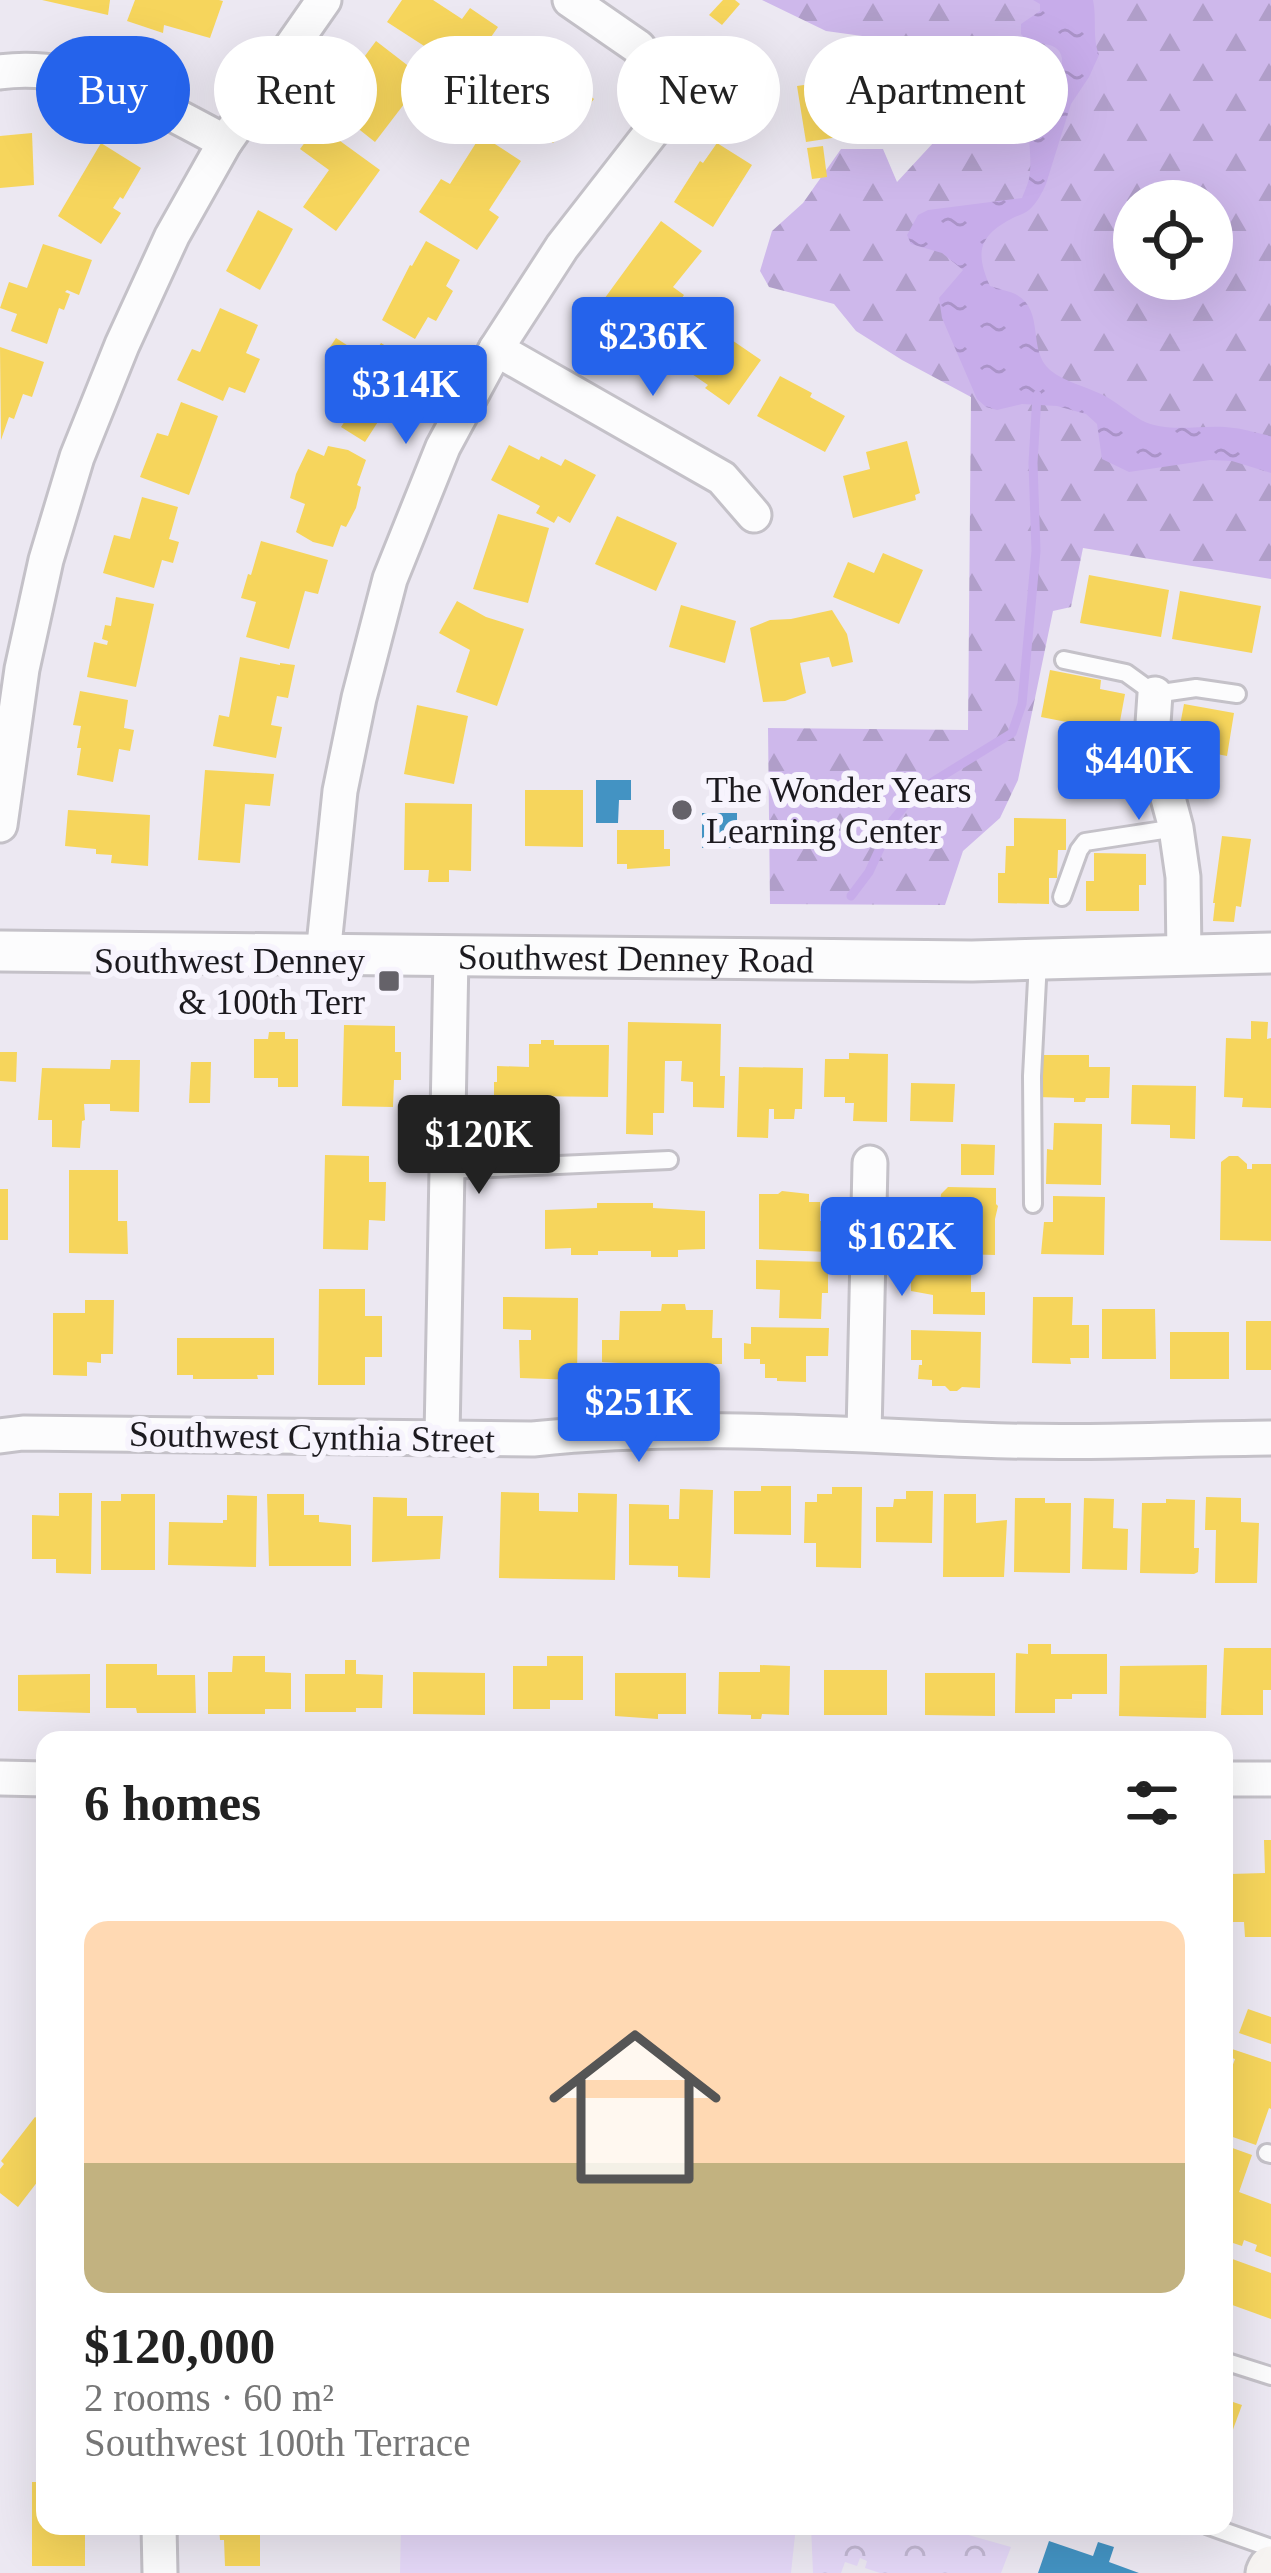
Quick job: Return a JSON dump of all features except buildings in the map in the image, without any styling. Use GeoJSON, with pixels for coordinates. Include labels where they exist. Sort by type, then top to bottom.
{"type":"FeatureCollection","features":[{"type":"Feature","properties":{"kind":"street"},"geometry":{"type":"LineString","coordinates":[[299,36],[324,0]]}},
{"type":"Feature","properties":{"kind":"street"},"geometry":{"type":"LineString","coordinates":[[323,956],[340,791],[358,698],[390,579],[443,447],[496,349],[562,247],[657,125],[660,82],[653,67],[638,47],[570,0]]}},
{"type":"Feature","properties":{"kind":"street"},"geometry":{"type":"LineString","coordinates":[[0,72],[24,68],[79,77],[144,98],[214,136]]}},
{"type":"Feature","properties":{"kind":"street"},"geometry":{"type":"LineString","coordinates":[[0,825],[22,669],[46,560],[77,457],[172,236],[224,144]]}},
{"type":"Feature","properties":{"kind":"street"},"geometry":{"type":"LineString","coordinates":[[496,349],[722,478],[754,515]]}},
{"type":"Feature","properties":{"kind":"street"},"geometry":{"type":"LineString","coordinates":[[1155,694],[1154,751],[1176,828],[1183,877],[1184,957]]}},
{"type":"Feature","properties":{"kind":"street","name":"Southwest Denney Road"},"geometry":{"type":"LineString","coordinates":[[0,951],[1038,960],[1271,953]]}},
{"type":"Feature","properties":{"kind":"street"},"geometry":{"type":"LineString","coordinates":[[442,1437],[451,956]]}},
{"type":"Feature","properties":{"kind":"street"},"geometry":{"type":"LineString","coordinates":[[864,1434],[871,1163]]}},
{"type":"Feature","properties":{"kind":"street","name":"Southwest Cynthia Street"},"geometry":{"type":"LineString","coordinates":[[0,1436],[532,1438],[611,1430],[985,1441],[1271,1438]]}},
{"type":"Feature","properties":{"kind":"street"},"geometry":{"type":"LineString","coordinates":[[0,1778],[36,1779]]}},
{"type":"Feature","properties":{"kind":"street"},"geometry":{"type":"LineString","coordinates":[[1233,1779],[1271,1779]]}},
{"type":"Feature","properties":{"kind":"street"},"geometry":{"type":"LineString","coordinates":[[159,2535],[160,2573]]}},
{"type":"Feature","properties":{"kind":"lane"},"geometry":{"type":"LineString","coordinates":[[1064,660],[1126,674],[1155,694],[1196,688],[1237,694]]}},
{"type":"Feature","properties":{"kind":"lane"},"geometry":{"type":"LineString","coordinates":[[1062,897],[1085,842],[1176,828]]}},
{"type":"Feature","properties":{"kind":"lane"},"geometry":{"type":"LineString","coordinates":[[1033,1204],[1032,1076],[1038,960]]}},
{"type":"Feature","properties":{"kind":"lane"},"geometry":{"type":"LineString","coordinates":[[445,1170],[669,1160]]}},
{"type":"Feature","properties":{"kind":"lane"},"geometry":{"type":"LineString","coordinates":[[1233,2364],[1271,2376]]}},
{"type":"Feature","properties":{"kind":"lane"},"geometry":{"type":"LineString","coordinates":[[1233,2535],[1271,2548]]}},
{"type":"Feature","properties":{"kind":"green space"},"geometry":{"type":"Polygon","coordinates":[[[762,0],[1271,0],[1271,579],[1083,548],[1071,607],[1053,611],[1018,780],[1000,818],[963,851],[945,905],[770,904],[768,728],[968,730],[971,397],[856,331],[834,304],[769,287],[760,271],[772,231],[803,203],[841,149],[883,149],[897,182],[932,144],[1068,144],[1068,36],[862,36],[826,31],[762,0]]]}},
{"type":"Feature","properties":{"kind":"green space"},"geometry":{"type":"Polygon","coordinates":[[[401,2535],[795,2535],[791,2573],[400,2573],[401,2535]]]}},
{"type":"Feature","properties":{"kind":"green space"},"geometry":{"type":"Polygon","coordinates":[[[811,2535],[969,2535],[1011,2547],[1001,2573],[880,2573],[865,2568],[867,2561],[860,2558],[857,2566],[845,2562],[841,2573],[813,2573],[811,2535]]]}},
{"type":"Feature","properties":{"kind":"water"},"geometry":{"type":"Polygon","coordinates":[[[1033,0],[1093,0],[1099,55],[1068,114],[1068,36],[1021,34],[1021,24],[1040,11],[1040,4],[1033,0]]]}},
{"type":"Feature","properties":{"kind":"water"},"geometry":{"type":"Polygon","coordinates":[[[1029,144],[1058,144],[1039,198],[1029,210],[991,233],[982,255],[990,286],[1026,302],[1043,362],[1068,381],[1152,424],[1243,429],[1271,436],[1271,473],[1232,461],[1210,460],[1129,472],[1102,459],[1097,424],[1086,414],[1022,404],[997,410],[977,399],[942,318],[939,298],[963,270],[942,253],[911,244],[907,235],[918,215],[928,210],[1022,198],[1030,174],[1029,144]]]}},
{"type":"Feature","properties":{"kind":"waterway"},"geometry":{"type":"LineString","coordinates":[[851,896],[869,872],[893,820],[911,798],[1012,733],[1022,704],[1036,551],[1037,395]]}},
{"type":"Feature","properties":{"kind":"place","name":"The Wonder Years Learning Center"},"geometry":{"type":"Point","coordinates":[682,810]}},
{"type":"Feature","properties":{"kind":"place","name":"Southwest Denney & 100th Terr"},"geometry":{"type":"Point","coordinates":[389,981]}}]}
